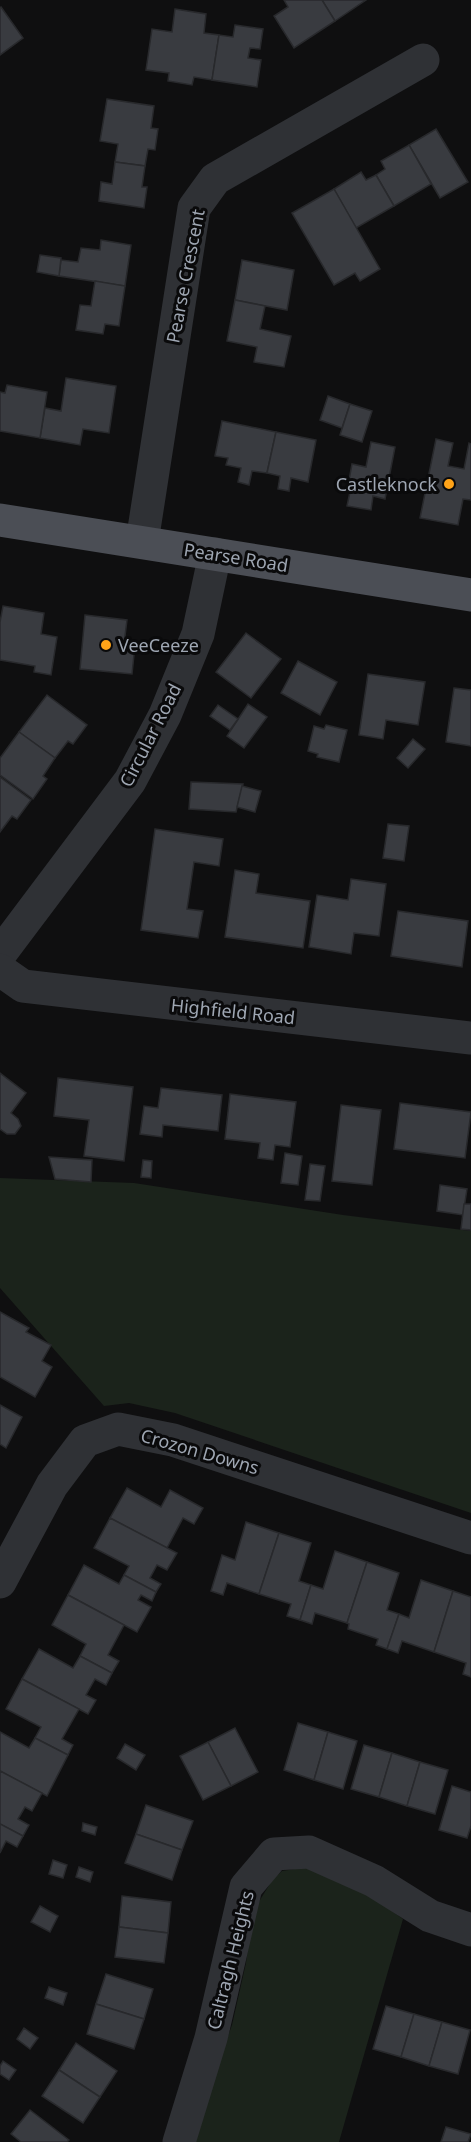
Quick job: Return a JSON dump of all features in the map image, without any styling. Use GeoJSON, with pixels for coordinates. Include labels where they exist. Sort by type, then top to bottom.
{"type":"FeatureCollection","features":[{"type":"Feature","properties":{"kind":"main road","name":"Pearse Road"},"geometry":{"type":"LineString","coordinates":[[0,520],[471,595]]}},
{"type":"Feature","properties":{"kind":"street","name":"Pearse Crescent"},"geometry":{"type":"LineString","coordinates":[[142,542],[194,208],[215,179],[423,60]]}},
{"type":"Feature","properties":{"kind":"street","name":"Circular Road"},"geometry":{"type":"LineString","coordinates":[[0,954],[130,780],[165,715],[198,634],[215,554]]}},
{"type":"Feature","properties":{"kind":"street","name":"Highfield Road"},"geometry":{"type":"LineString","coordinates":[[0,969],[23,986],[471,1038]]}},
{"type":"Feature","properties":{"kind":"street","name":"Crozon Downs"},"geometry":{"type":"LineString","coordinates":[[0,1582],[51,1485],[85,1441],[118,1429],[173,1440],[471,1538]]}},
{"type":"Feature","properties":{"kind":"street","name":"Caltragh Heights"},"geometry":{"type":"LineString","coordinates":[[179,2142],[211,2038],[246,1887],[274,1854],[309,1852],[374,1881],[430,1916],[471,1930]]}},
{"type":"Feature","properties":{"kind":"shaded area"},"geometry":{"type":"Polygon","coordinates":[[[0,1178],[134,1183],[343,1215],[471,1231],[471,1513],[175,1413],[129,1403],[104,1406],[0,1288],[0,1178]]]}},
{"type":"Feature","properties":{"kind":"shaded area"},"geometry":{"type":"Polygon","coordinates":[[[307,1867],[365,1892],[403,1919],[339,2142],[195,2142],[215,2072],[232,2025],[246,1963],[253,1911],[273,1879],[282,1871],[307,1867]]]}},
{"type":"Feature","properties":{"kind":"building"},"geometry":{"type":"Polygon","coordinates":[[[284,0],[322,0],[335,21],[294,48],[274,16],[288,7],[284,0]]]}},
{"type":"Feature","properties":{"kind":"building"},"geometry":{"type":"Polygon","coordinates":[[[322,0],[366,0],[335,21],[322,0]]]}},
{"type":"Feature","properties":{"kind":"building"},"geometry":{"type":"Polygon","coordinates":[[[0,8],[23,38],[0,55],[0,8]]]}},
{"type":"Feature","properties":{"kind":"building"},"geometry":{"type":"Polygon","coordinates":[[[175,9],[206,14],[204,33],[219,35],[212,80],[194,77],[192,85],[168,81],[169,73],[146,70],[152,29],[172,32],[175,9]]]}},
{"type":"Feature","properties":{"kind":"building"},"geometry":{"type":"Polygon","coordinates":[[[235,25],[263,29],[260,49],[250,48],[248,58],[261,60],[257,87],[212,80],[219,35],[233,37],[235,25]]]}},
{"type":"Feature","properties":{"kind":"building"},"geometry":{"type":"Polygon","coordinates":[[[107,99],[154,106],[151,128],[158,129],[155,150],[148,149],[145,166],[115,162],[118,144],[100,141],[107,99]]]}},
{"type":"Feature","properties":{"kind":"building"},"geometry":{"type":"Polygon","coordinates":[[[436,129],[468,182],[440,198],[409,145],[436,129]]]}},
{"type":"Feature","properties":{"kind":"building"},"geometry":{"type":"Polygon","coordinates":[[[409,145],[431,184],[394,206],[376,175],[385,169],[381,161],[409,145]]]}},
{"type":"Feature","properties":{"kind":"building"},"geometry":{"type":"Polygon","coordinates":[[[115,162],[145,166],[142,187],[147,187],[144,208],[99,201],[101,182],[112,184],[115,162]]]}},
{"type":"Feature","properties":{"kind":"building"},"geometry":{"type":"Polygon","coordinates":[[[361,172],[366,180],[376,175],[394,206],[356,228],[334,189],[361,172]]]}},
{"type":"Feature","properties":{"kind":"building"},"geometry":{"type":"Polygon","coordinates":[[[334,189],[380,269],[360,281],[355,273],[334,285],[292,213],[334,189]]]}},
{"type":"Feature","properties":{"kind":"building"},"geometry":{"type":"Polygon","coordinates":[[[101,240],[131,245],[125,286],[59,276],[61,260],[78,262],[81,248],[100,250],[101,240]]]}},
{"type":"Feature","properties":{"kind":"building"},"geometry":{"type":"Polygon","coordinates":[[[40,255],[61,258],[59,276],[37,272],[40,255]]]}},
{"type":"Feature","properties":{"kind":"building"},"geometry":{"type":"Polygon","coordinates":[[[242,260],[294,270],[287,310],[235,300],[242,260]]]}},
{"type":"Feature","properties":{"kind":"building"},"geometry":{"type":"Polygon","coordinates":[[[95,281],[125,286],[119,326],[105,324],[103,334],[76,330],[80,305],[91,306],[95,281]]]}},
{"type":"Feature","properties":{"kind":"building"},"geometry":{"type":"Polygon","coordinates":[[[235,300],[265,306],[260,329],[291,336],[284,367],[254,362],[257,347],[227,341],[235,300]]]}},
{"type":"Feature","properties":{"kind":"building"},"geometry":{"type":"Polygon","coordinates":[[[66,378],[116,386],[109,433],[83,429],[80,445],[40,438],[45,408],[61,411],[66,378]]]}},
{"type":"Feature","properties":{"kind":"building"},"geometry":{"type":"Polygon","coordinates":[[[7,385],[47,392],[40,438],[0,431],[0,392],[5,393],[7,385]]]}},
{"type":"Feature","properties":{"kind":"building"},"geometry":{"type":"Polygon","coordinates":[[[328,396],[350,404],[342,428],[320,420],[328,396]]]}},
{"type":"Feature","properties":{"kind":"building"},"geometry":{"type":"Polygon","coordinates":[[[350,404],[372,411],[362,442],[340,435],[350,404]]]}},
{"type":"Feature","properties":{"kind":"building"},"geometry":{"type":"Polygon","coordinates":[[[222,421],[276,432],[267,473],[252,471],[249,485],[238,482],[241,468],[226,465],[228,458],[215,456],[222,421]]]}},
{"type":"Feature","properties":{"kind":"building"},"geometry":{"type":"Polygon","coordinates":[[[276,432],[316,440],[308,482],[291,478],[289,491],[278,489],[280,476],[267,473],[276,432]]]}},
{"type":"Feature","properties":{"kind":"building","name":"Castleknock"},"geometry":{"type":"Polygon","coordinates":[[[436,439],[453,443],[448,466],[464,469],[469,443],[471,444],[471,500],[463,499],[458,525],[420,518],[436,439]]]}},
{"type":"Feature","properties":{"kind":"building"},"geometry":{"type":"Polygon","coordinates":[[[371,442],[395,447],[385,499],[373,496],[371,510],[347,506],[352,464],[366,467],[371,442]]]}},
{"type":"Feature","properties":{"kind":"building"},"geometry":{"type":"Polygon","coordinates":[[[3,606],[44,613],[41,634],[57,637],[51,675],[34,672],[35,666],[0,660],[0,622],[3,606]]]}},
{"type":"Feature","properties":{"kind":"building","name":"VeeCeeze"},"geometry":{"type":"Polygon","coordinates":[[[85,615],[127,620],[124,644],[135,645],[132,674],[80,669],[85,615]]]}},
{"type":"Feature","properties":{"kind":"building"},"geometry":{"type":"Polygon","coordinates":[[[246,633],[281,659],[251,698],[216,672],[246,633]]]}},
{"type":"Feature","properties":{"kind":"building"},"geometry":{"type":"Polygon","coordinates":[[[298,661],[337,682],[320,715],[281,693],[298,661]]]}},
{"type":"Feature","properties":{"kind":"building"},"geometry":{"type":"Polygon","coordinates":[[[368,674],[425,682],[418,725],[386,720],[383,739],[359,735],[368,674]]]}},
{"type":"Feature","properties":{"kind":"building"},"geometry":{"type":"Polygon","coordinates":[[[454,688],[471,690],[471,746],[446,742],[454,688]]]}},
{"type":"Feature","properties":{"kind":"building"},"geometry":{"type":"Polygon","coordinates":[[[47,695],[87,725],[73,744],[68,741],[55,758],[19,732],[47,695]]]}},
{"type":"Feature","properties":{"kind":"building"},"geometry":{"type":"Polygon","coordinates":[[[248,704],[267,717],[244,748],[227,736],[248,704]]]}},
{"type":"Feature","properties":{"kind":"building"},"geometry":{"type":"Polygon","coordinates":[[[218,705],[238,719],[230,730],[210,716],[218,705]]]}},
{"type":"Feature","properties":{"kind":"building"},"geometry":{"type":"Polygon","coordinates":[[[326,725],[347,730],[339,762],[317,757],[318,754],[308,751],[314,726],[324,729],[326,725]]]}},
{"type":"Feature","properties":{"kind":"building"},"geometry":{"type":"Polygon","coordinates":[[[19,732],[55,758],[43,776],[47,779],[33,799],[0,775],[0,758],[19,732]]]}},
{"type":"Feature","properties":{"kind":"building"},"geometry":{"type":"Polygon","coordinates":[[[413,739],[425,749],[408,768],[397,758],[413,739]]]}},
{"type":"Feature","properties":{"kind":"building"},"geometry":{"type":"Polygon","coordinates":[[[0,777],[31,800],[17,819],[12,816],[0,832],[0,777]]]}},
{"type":"Feature","properties":{"kind":"building"},"geometry":{"type":"Polygon","coordinates":[[[191,782],[243,784],[236,812],[189,809],[191,782]]]}},
{"type":"Feature","properties":{"kind":"building"},"geometry":{"type":"Polygon","coordinates":[[[242,786],[261,791],[255,812],[237,807],[242,786]]]}},
{"type":"Feature","properties":{"kind":"building"},"geometry":{"type":"Polygon","coordinates":[[[388,824],[409,826],[404,861],[383,858],[388,824]]]}},
{"type":"Feature","properties":{"kind":"building"},"geometry":{"type":"Polygon","coordinates":[[[155,829],[223,839],[219,866],[194,862],[187,909],[203,911],[198,938],[141,930],[155,829]]]}},
{"type":"Feature","properties":{"kind":"building"},"geometry":{"type":"Polygon","coordinates":[[[235,870],[259,874],[256,893],[310,901],[303,948],[225,937],[235,870]]]}},
{"type":"Feature","properties":{"kind":"building"},"geometry":{"type":"Polygon","coordinates":[[[351,879],[386,884],[379,936],[354,933],[351,954],[309,947],[317,895],[348,900],[351,879]]]}},
{"type":"Feature","properties":{"kind":"building"},"geometry":{"type":"Polygon","coordinates":[[[398,911],[468,921],[462,967],[391,956],[398,911]]]}},
{"type":"Feature","properties":{"kind":"building"},"geometry":{"type":"Polygon","coordinates":[[[0,1073],[26,1093],[11,1113],[18,1119],[21,1126],[15,1134],[7,1134],[0,1129],[0,1073]]]}},
{"type":"Feature","properties":{"kind":"building"},"geometry":{"type":"Polygon","coordinates":[[[58,1078],[133,1087],[124,1161],[84,1156],[89,1120],[54,1116],[58,1078]]]}},
{"type":"Feature","properties":{"kind":"building"},"geometry":{"type":"Polygon","coordinates":[[[161,1088],[222,1095],[218,1131],[163,1125],[162,1137],[140,1134],[144,1106],[158,1108],[161,1088]]]}},
{"type":"Feature","properties":{"kind":"building"},"geometry":{"type":"Polygon","coordinates":[[[230,1094],[296,1102],[290,1147],[275,1145],[273,1160],[258,1158],[260,1143],[225,1139],[230,1094]]]}},
{"type":"Feature","properties":{"kind":"building"},"geometry":{"type":"Polygon","coordinates":[[[400,1103],[471,1112],[465,1158],[394,1149],[400,1103]]]}},
{"type":"Feature","properties":{"kind":"building"},"geometry":{"type":"Polygon","coordinates":[[[341,1105],[381,1110],[372,1185],[332,1181],[341,1105]]]}},
{"type":"Feature","properties":{"kind":"building"},"geometry":{"type":"Polygon","coordinates":[[[285,1153],[302,1156],[298,1185],[281,1183],[285,1153]]]}},
{"type":"Feature","properties":{"kind":"building"},"geometry":{"type":"Polygon","coordinates":[[[49,1157],[92,1160],[91,1182],[55,1179],[49,1157]]]}},
{"type":"Feature","properties":{"kind":"building"},"geometry":{"type":"Polygon","coordinates":[[[143,1160],[152,1161],[151,1178],[141,1177],[143,1160]]]}},
{"type":"Feature","properties":{"kind":"building"},"geometry":{"type":"Polygon","coordinates":[[[310,1164],[325,1166],[320,1201],[305,1200],[310,1164]]]}},
{"type":"Feature","properties":{"kind":"building"},"geometry":{"type":"Polygon","coordinates":[[[440,1185],[467,1189],[463,1215],[437,1211],[440,1185]]]}},
{"type":"Feature","properties":{"kind":"building"},"geometry":{"type":"Polygon","coordinates":[[[464,1204],[471,1204],[471,1230],[461,1229],[464,1204]]]}},
{"type":"Feature","properties":{"kind":"building"},"geometry":{"type":"Polygon","coordinates":[[[0,1312],[29,1328],[26,1332],[51,1345],[42,1361],[52,1367],[35,1397],[0,1377],[0,1312]]]}},
{"type":"Feature","properties":{"kind":"building"},"geometry":{"type":"Polygon","coordinates":[[[0,1405],[22,1417],[6,1448],[0,1444],[0,1405]]]}},
{"type":"Feature","properties":{"kind":"building"},"geometry":{"type":"Polygon","coordinates":[[[127,1488],[161,1507],[170,1490],[203,1508],[194,1524],[183,1518],[167,1548],[110,1518],[127,1488]]]}},
{"type":"Feature","properties":{"kind":"building"},"geometry":{"type":"Polygon","coordinates":[[[110,1518],[177,1553],[167,1570],[157,1565],[150,1578],[161,1584],[156,1592],[124,1575],[129,1566],[94,1548],[110,1518]]]}},
{"type":"Feature","properties":{"kind":"building"},"geometry":{"type":"Polygon","coordinates":[[[246,1522],[279,1533],[259,1594],[227,1583],[223,1595],[211,1591],[222,1555],[235,1560],[246,1522]]]}},
{"type":"Feature","properties":{"kind":"building"},"geometry":{"type":"Polygon","coordinates":[[[279,1533],[311,1543],[299,1581],[311,1585],[300,1620],[287,1616],[291,1604],[259,1594],[279,1533]]]}},
{"type":"Feature","properties":{"kind":"building"},"geometry":{"type":"Polygon","coordinates":[[[335,1551],[367,1562],[347,1623],[315,1613],[312,1624],[300,1620],[311,1585],[323,1589],[335,1551]]]}},
{"type":"Feature","properties":{"kind":"building"},"geometry":{"type":"Polygon","coordinates":[[[367,1562],[399,1573],[387,1610],[399,1614],[387,1649],[376,1645],[378,1639],[348,1629],[349,1624],[347,1623],[367,1562]]]}},
{"type":"Feature","properties":{"kind":"building"},"geometry":{"type":"Polygon","coordinates":[[[84,1565],[119,1584],[124,1575],[156,1592],[152,1601],[141,1595],[138,1600],[151,1607],[137,1632],[68,1595],[84,1565]]]}},
{"type":"Feature","properties":{"kind":"building"},"geometry":{"type":"Polygon","coordinates":[[[421,1580],[453,1591],[434,1652],[402,1641],[398,1653],[387,1649],[399,1614],[409,1618],[421,1580]]]}},
{"type":"Feature","properties":{"kind":"building"},"geometry":{"type":"Polygon","coordinates":[[[453,1591],[471,1597],[471,1677],[463,1674],[466,1663],[434,1652],[453,1591]]]}},
{"type":"Feature","properties":{"kind":"building"},"geometry":{"type":"Polygon","coordinates":[[[68,1595],[124,1625],[108,1655],[119,1661],[112,1673],[80,1656],[86,1644],[52,1625],[68,1595]]]}},
{"type":"Feature","properties":{"kind":"building"},"geometry":{"type":"Polygon","coordinates":[[[39,1649],[73,1668],[80,1656],[112,1673],[106,1685],[95,1679],[86,1695],[96,1700],[88,1714],[22,1679],[39,1649]]]}},
{"type":"Feature","properties":{"kind":"building"},"geometry":{"type":"Polygon","coordinates":[[[22,1679],[79,1709],[62,1739],[73,1745],[68,1755],[35,1738],[41,1727],[6,1709],[22,1679]]]}},
{"type":"Feature","properties":{"kind":"building"},"geometry":{"type":"Polygon","coordinates":[[[298,1723],[328,1732],[314,1780],[284,1770],[298,1723]]]}},
{"type":"Feature","properties":{"kind":"building"},"geometry":{"type":"Polygon","coordinates":[[[235,1728],[258,1772],[231,1786],[208,1742],[235,1728]]]}},
{"type":"Feature","properties":{"kind":"building"},"geometry":{"type":"Polygon","coordinates":[[[0,1732],[29,1748],[35,1738],[68,1755],[47,1796],[0,1771],[0,1732]]]}},
{"type":"Feature","properties":{"kind":"building"},"geometry":{"type":"Polygon","coordinates":[[[328,1732],[357,1741],[343,1789],[314,1780],[328,1732]]]}},
{"type":"Feature","properties":{"kind":"building"},"geometry":{"type":"Polygon","coordinates":[[[208,1742],[231,1786],[203,1800],[180,1756],[208,1742]]]}},
{"type":"Feature","properties":{"kind":"building"},"geometry":{"type":"Polygon","coordinates":[[[125,1744],[145,1755],[136,1770],[117,1758],[125,1744]]]}},
{"type":"Feature","properties":{"kind":"building"},"geometry":{"type":"Polygon","coordinates":[[[364,1745],[392,1753],[379,1797],[351,1789],[364,1745]]]}},
{"type":"Feature","properties":{"kind":"building"},"geometry":{"type":"Polygon","coordinates":[[[392,1753],[420,1762],[407,1806],[379,1797],[392,1753]]]}},
{"type":"Feature","properties":{"kind":"building"},"geometry":{"type":"Polygon","coordinates":[[[420,1762],[448,1770],[435,1814],[407,1806],[420,1762]]]}},
{"type":"Feature","properties":{"kind":"building"},"geometry":{"type":"Polygon","coordinates":[[[0,1771],[42,1793],[32,1811],[25,1807],[18,1819],[29,1825],[23,1836],[0,1824],[0,1771]]]}},
{"type":"Feature","properties":{"kind":"building"},"geometry":{"type":"Polygon","coordinates":[[[452,1786],[471,1792],[471,1826],[467,1838],[439,1830],[452,1786]]]}},
{"type":"Feature","properties":{"kind":"building"},"geometry":{"type":"Polygon","coordinates":[[[146,1805],[193,1821],[182,1850],[136,1834],[146,1805]]]}},
{"type":"Feature","properties":{"kind":"building"},"geometry":{"type":"Polygon","coordinates":[[[83,1823],[97,1827],[95,1835],[82,1831],[83,1823]]]}},
{"type":"Feature","properties":{"kind":"building"},"geometry":{"type":"Polygon","coordinates":[[[0,1824],[23,1836],[17,1847],[6,1841],[0,1853],[0,1824]]]}},
{"type":"Feature","properties":{"kind":"building"},"geometry":{"type":"Polygon","coordinates":[[[136,1834],[182,1850],[172,1880],[125,1863],[136,1834]]]}},
{"type":"Feature","properties":{"kind":"building"},"geometry":{"type":"Polygon","coordinates":[[[53,1860],[67,1865],[63,1878],[49,1874],[53,1860]]]}},
{"type":"Feature","properties":{"kind":"building"},"geometry":{"type":"Polygon","coordinates":[[[79,1867],[93,1872],[90,1882],[76,1877],[79,1867]]]}},
{"type":"Feature","properties":{"kind":"building"},"geometry":{"type":"Polygon","coordinates":[[[122,1896],[171,1902],[168,1933],[119,1927],[122,1896]]]}},
{"type":"Feature","properties":{"kind":"building"},"geometry":{"type":"Polygon","coordinates":[[[40,1906],[58,1916],[50,1932],[31,1922],[40,1906]]]}},
{"type":"Feature","properties":{"kind":"building"},"geometry":{"type":"Polygon","coordinates":[[[119,1927],[168,1933],[164,1963],[115,1957],[119,1927]]]}},
{"type":"Feature","properties":{"kind":"building"},"geometry":{"type":"Polygon","coordinates":[[[106,1974],[153,1989],[144,2019],[96,2004],[106,1974]]]}},
{"type":"Feature","properties":{"kind":"building"},"geometry":{"type":"Polygon","coordinates":[[[49,1987],[67,1993],[63,2005],[45,1998],[49,1987]]]}},
{"type":"Feature","properties":{"kind":"building"},"geometry":{"type":"Polygon","coordinates":[[[96,2004],[144,2019],[134,2049],[87,2034],[96,2004]]]}},
{"type":"Feature","properties":{"kind":"building"},"geometry":{"type":"Polygon","coordinates":[[[386,2006],[414,2014],[401,2057],[373,2049],[386,2006]]]}},
{"type":"Feature","properties":{"kind":"building"},"geometry":{"type":"Polygon","coordinates":[[[414,2014],[442,2022],[429,2066],[401,2057],[414,2014]]]}},
{"type":"Feature","properties":{"kind":"building"},"geometry":{"type":"Polygon","coordinates":[[[442,2022],[470,2030],[458,2074],[429,2066],[442,2022]]]}},
{"type":"Feature","properties":{"kind":"building"},"geometry":{"type":"Polygon","coordinates":[[[24,2028],[38,2038],[30,2049],[17,2039],[24,2028]]]}},
{"type":"Feature","properties":{"kind":"building"},"geometry":{"type":"Polygon","coordinates":[[[76,2043],[117,2071],[100,2097],[59,2070],[76,2043]]]}},
{"type":"Feature","properties":{"kind":"building"},"geometry":{"type":"Polygon","coordinates":[[[3,2061],[16,2070],[9,2080],[0,2074],[3,2061]]]}},
{"type":"Feature","properties":{"kind":"building"},"geometry":{"type":"Polygon","coordinates":[[[59,2070],[100,2097],[83,2123],[42,2096],[59,2070]]]}},
{"type":"Feature","properties":{"kind":"building"},"geometry":{"type":"Polygon","coordinates":[[[30,2110],[69,2140],[67,2142],[21,2142],[11,2134],[30,2110]]]}},
{"type":"Feature","properties":{"kind":"building"},"geometry":{"type":"Polygon","coordinates":[[[446,2127],[471,2134],[468,2142],[441,2142],[446,2127]]]}},
{"type":"Feature","properties":{"kind":"place","name":"Castleknock"},"geometry":{"type":"Point","coordinates":[449,484]}},
{"type":"Feature","properties":{"kind":"place","name":"VeeCeeze"},"geometry":{"type":"Point","coordinates":[106,645]}}]}
